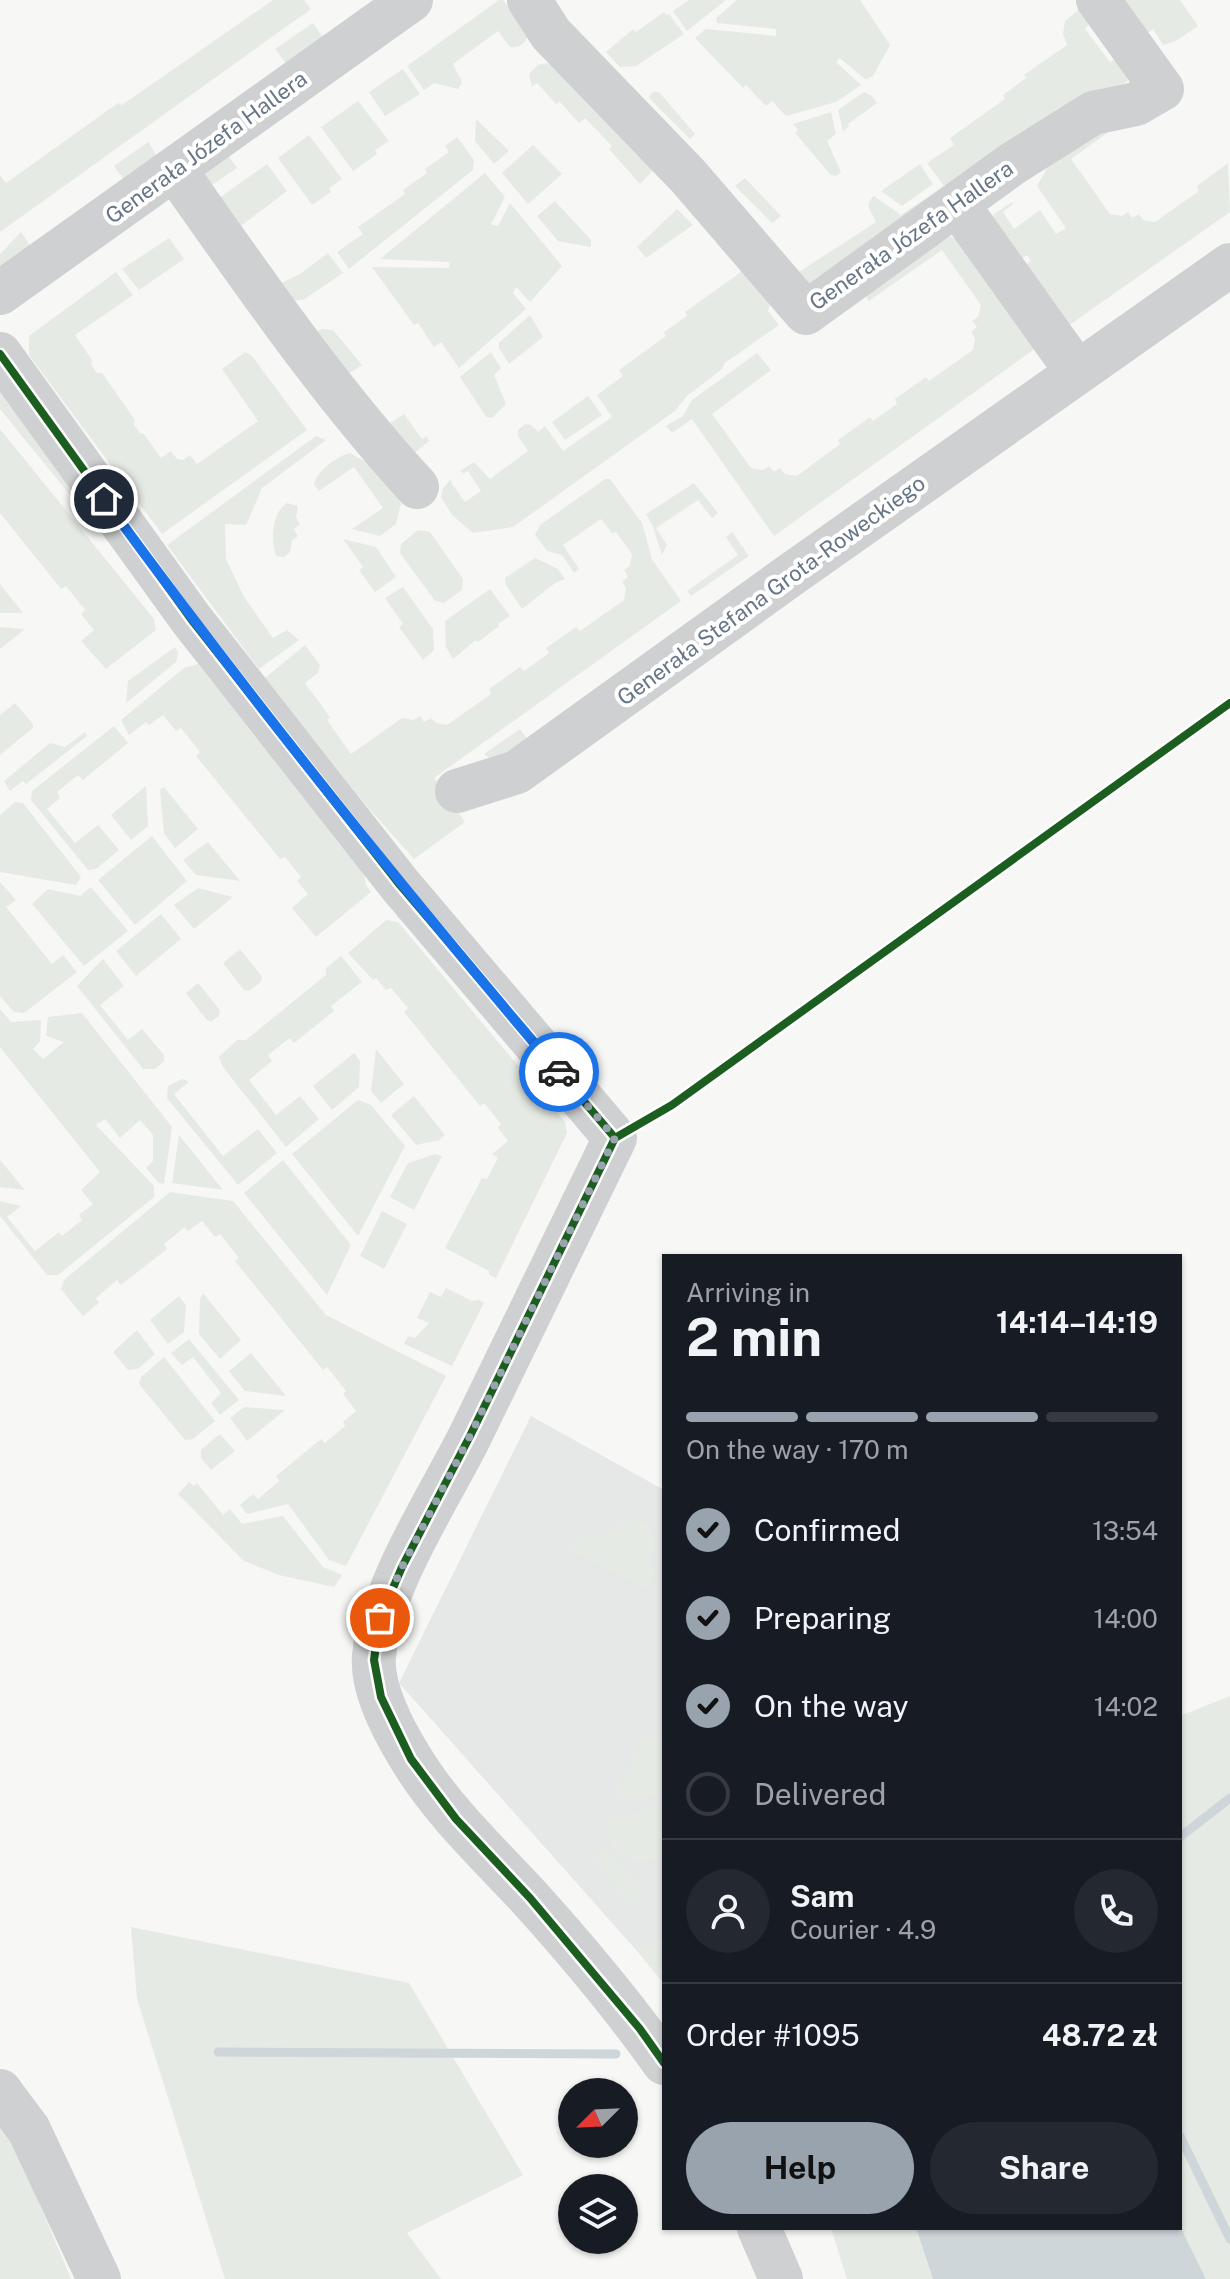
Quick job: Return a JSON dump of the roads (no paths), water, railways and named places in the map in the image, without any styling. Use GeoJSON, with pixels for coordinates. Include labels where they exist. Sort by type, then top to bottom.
{"type":"FeatureCollection","features":[{"type":"Feature","properties":{"kind":"street","name":"Generała Józefa Hallera"},"geometry":{"type":"LineString","coordinates":[[0,293],[411,0]]}},
{"type":"Feature","properties":{"kind":"street","name":"Generała Józefa Hallera"},"geometry":{"type":"LineString","coordinates":[[529,0],[551,34],[688,176],[806,313],[1012,164],[1093,113],[1136,104],[1162,89],[1098,0]]}},
{"type":"Feature","properties":{"kind":"street"},"geometry":{"type":"LineString","coordinates":[[175,170],[363,428],[417,487]]}},
{"type":"Feature","properties":{"kind":"street"},"geometry":{"type":"LineString","coordinates":[[957,204],[1077,372]]}},
{"type":"Feature","properties":{"kind":"street","name":"Generała Stefana Grota-Roweckiego"},"geometry":{"type":"LineString","coordinates":[[457,791],[517,772],[1230,265]]}},
{"type":"Feature","properties":{"kind":"street"},"geometry":{"type":"LineString","coordinates":[[0,354],[191,619],[400,885],[615,1138],[470,1436],[402,1567],[380,1618],[374,1660],[381,1697],[411,1759],[456,1819],[530,1898],[640,2029],[662,2060]]}},
{"type":"Feature","properties":{"kind":"street"},"geometry":{"type":"LineString","coordinates":[[0,2091],[29,2130],[99,2279]]}},
{"type":"Feature","properties":{"kind":"street"},"geometry":{"type":"LineString","coordinates":[[760,2230],[781,2279]]}},
{"type":"Feature","properties":{"kind":"waterway"},"geometry":{"type":"LineString","coordinates":[[1182,1835],[1230,1798]]}},
{"type":"Feature","properties":{"kind":"waterway"},"geometry":{"type":"LineString","coordinates":[[218,2052],[616,2054]]}},
{"type":"Feature","properties":{"kind":"waterway"},"geometry":{"type":"LineString","coordinates":[[1182,2140],[1230,2239]]}}]}
